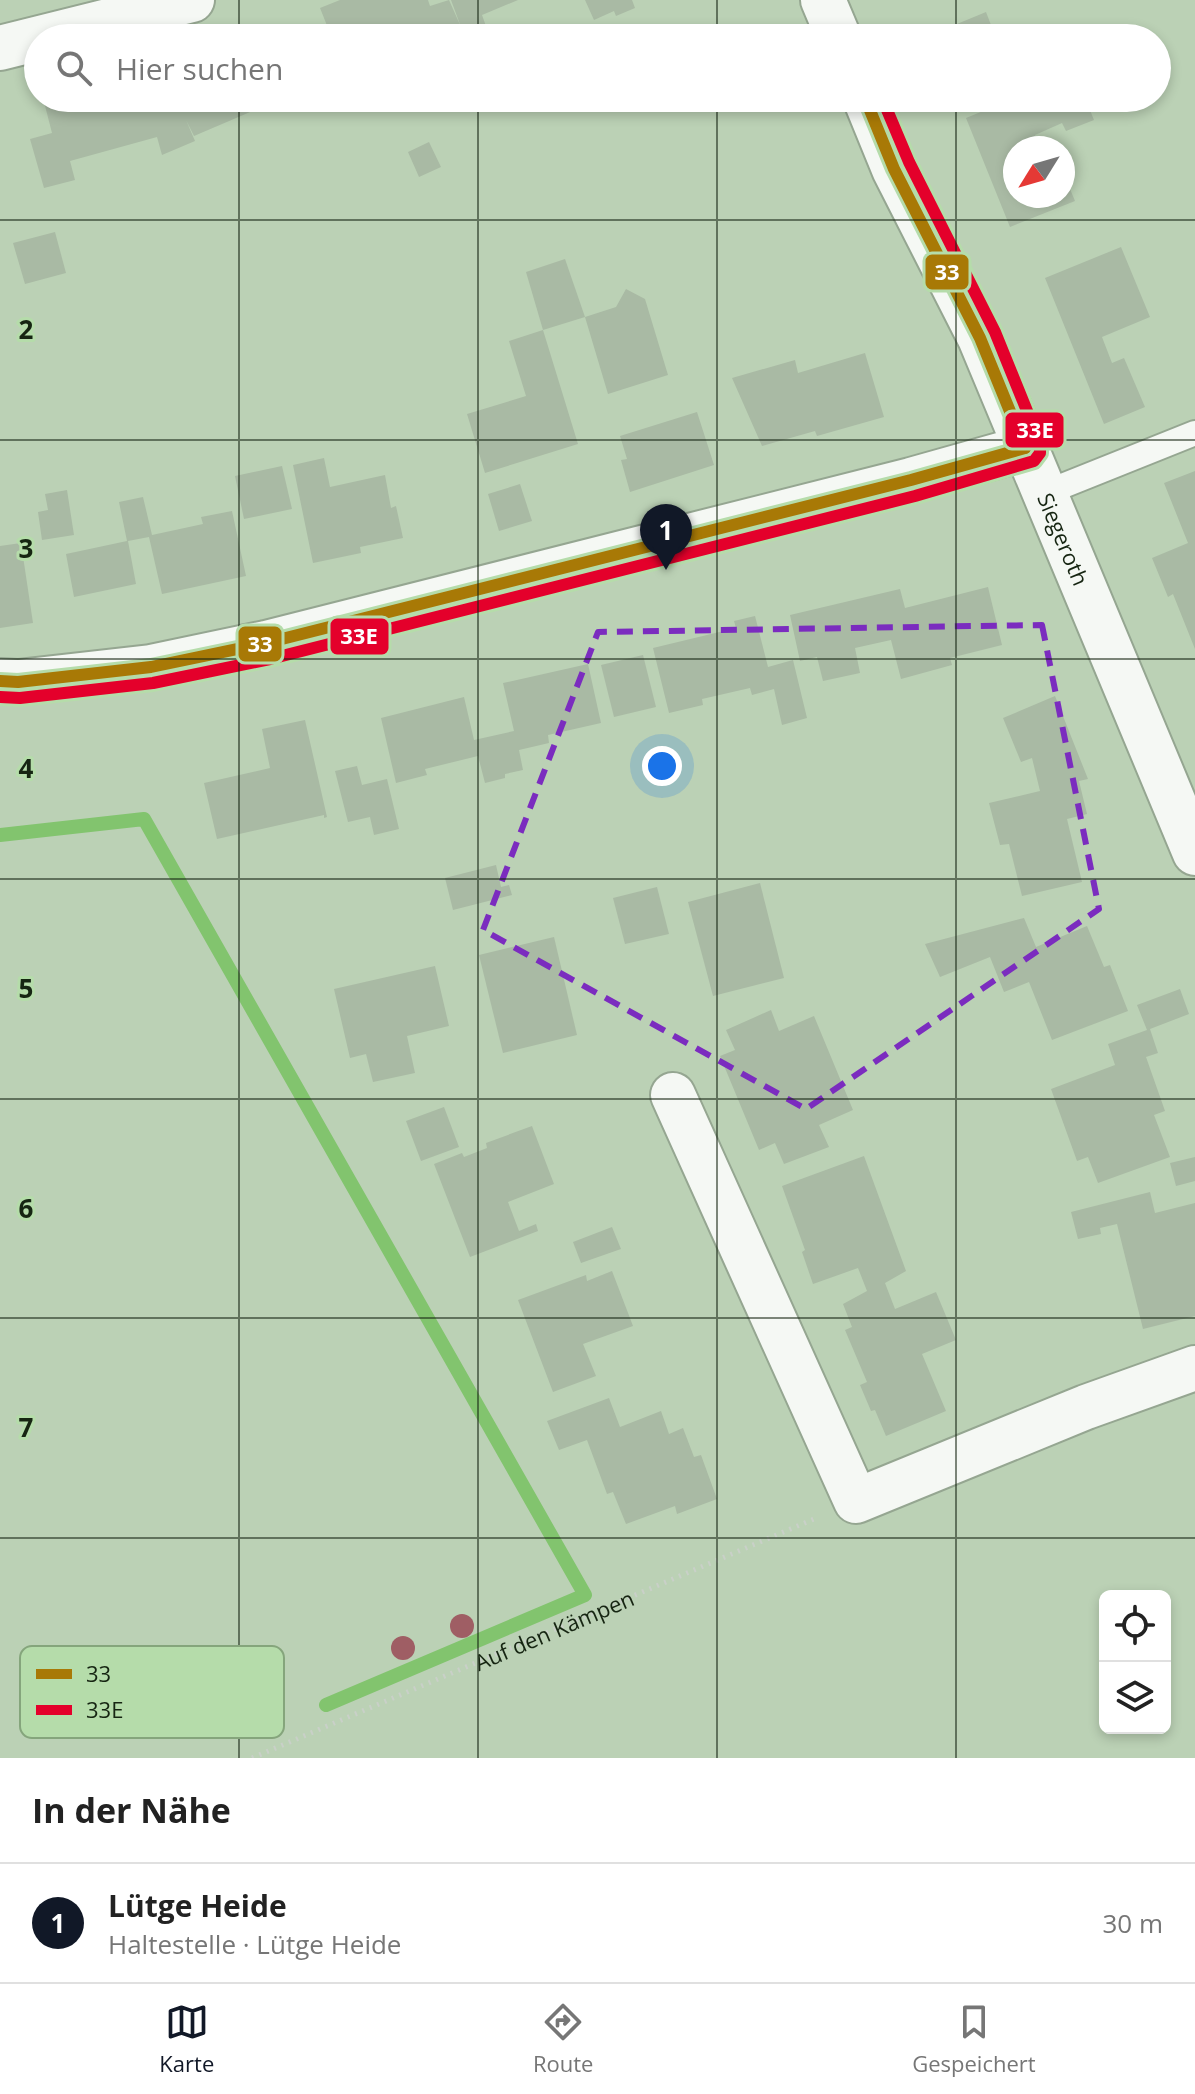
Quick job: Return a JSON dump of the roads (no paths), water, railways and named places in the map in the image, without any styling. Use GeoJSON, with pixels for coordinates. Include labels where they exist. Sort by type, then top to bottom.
{"type":"FeatureCollection","features":[{"type":"Feature","properties":{"kind":"street"},"geometry":{"type":"LineString","coordinates":[[823,0],[833,24]]}},
{"type":"Feature","properties":{"kind":"street"},"geometry":{"type":"LineString","coordinates":[[92,24],[177,2]]}},
{"type":"Feature","properties":{"kind":"street"},"geometry":{"type":"LineString","coordinates":[[0,48],[24,42]]}},
{"type":"Feature","properties":{"kind":"street","name":"Siegeroth"},"geometry":{"type":"LineString","coordinates":[[871,112],[894,169],[980,338],[1195,853]]}},
{"type":"Feature","properties":{"kind":"street"},"geometry":{"type":"LineString","coordinates":[[0,681],[18,682],[151,667],[266,643],[911,480],[1025,448]]}},
{"type":"Feature","properties":{"kind":"street"},"geometry":{"type":"LineString","coordinates":[[673,1095],[856,1501],[1086,1407],[1195,1368]]}},
{"type":"Feature","properties":{"kind":"lane"},"geometry":{"type":"LineString","coordinates":[[1045,493],[1195,433]]}},
{"type":"Feature","properties":{"kind":"waterway"},"geometry":{"type":"LineString","coordinates":[[0,835],[144,819],[585,1595],[326,1705]]}},
{"type":"Feature","properties":{"kind":"place","name":"Lütge Heide"},"geometry":{"type":"Point","coordinates":[666,570]}}]}
